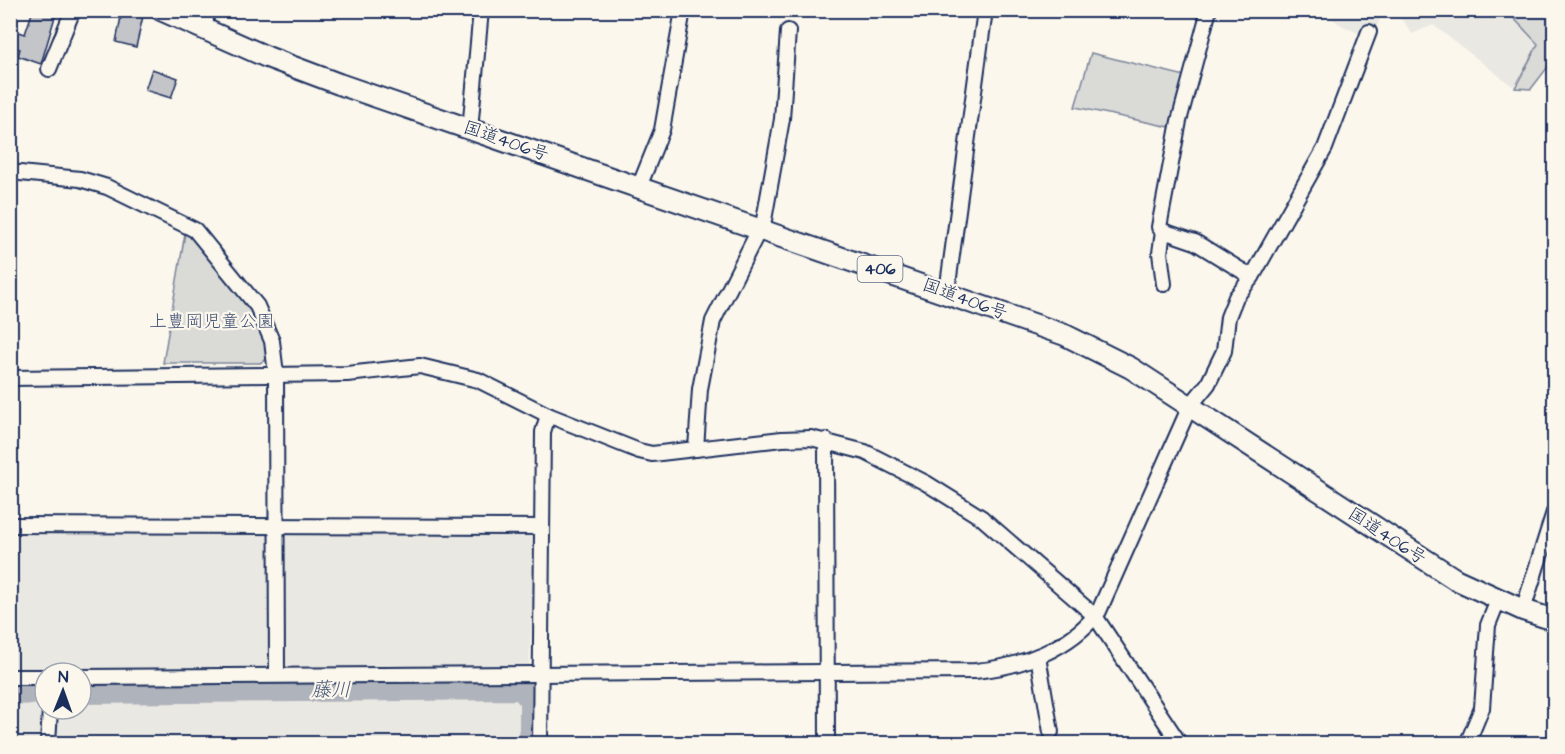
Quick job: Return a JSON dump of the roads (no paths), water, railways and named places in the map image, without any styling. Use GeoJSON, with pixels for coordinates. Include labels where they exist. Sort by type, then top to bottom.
{"type":"FeatureCollection","features":[{"type":"Feature","properties":{"kind":"highway","name":"国道406号"},"geometry":{"type":"LineString","coordinates":[[161,10],[203,20],[277,61],[470,130],[947,292],[1098,349],[1191,406],[1418,557],[1498,600],[1554,620]]}},
{"type":"Feature","properties":{"kind":"street"},"geometry":{"type":"LineString","coordinates":[[49,69],[73,10]]}},
{"type":"Feature","properties":{"kind":"street"},"geometry":{"type":"LineString","coordinates":[[470,130],[481,10]]}},
{"type":"Feature","properties":{"kind":"street"},"geometry":{"type":"LineString","coordinates":[[639,187],[662,130],[683,10]]}},
{"type":"Feature","properties":{"kind":"street"},"geometry":{"type":"LineString","coordinates":[[947,292],[985,10]]}},
{"type":"Feature","properties":{"kind":"street"},"geometry":{"type":"LineString","coordinates":[[1209,10],[1179,121],[1159,226],[1163,231],[1195,242],[1252,277]]}},
{"type":"Feature","properties":{"kind":"street"},"geometry":{"type":"LineString","coordinates":[[696,449],[700,389],[713,321],[764,220],[782,119],[788,31]]}},
{"type":"Feature","properties":{"kind":"street"},"geometry":{"type":"LineString","coordinates":[[93,677],[985,670],[1011,666],[1038,656],[1069,639],[1095,616],[1191,406],[1208,384],[1224,351],[1231,308],[1252,277],[1325,148],[1370,32]]}},
{"type":"Feature","properties":{"kind":"street"},"geometry":{"type":"LineString","coordinates":[[10,172],[80,179],[107,187],[195,230],[257,306],[272,341],[276,374],[277,675]]}},
{"type":"Feature","properties":{"kind":"street"},"geometry":{"type":"LineString","coordinates":[[1163,231],[1160,253],[1164,284]]}},
{"type":"Feature","properties":{"kind":"street"},"geometry":{"type":"LineString","coordinates":[[10,378],[347,374],[426,367],[478,380],[548,415],[652,454],[782,439],[826,440],[865,452],[926,483],[982,518],[1095,616],[1180,744]]}},
{"type":"Feature","properties":{"kind":"street"},"geometry":{"type":"LineString","coordinates":[[540,744],[543,432],[548,415]]}},
{"type":"Feature","properties":{"kind":"street"},"geometry":{"type":"LineString","coordinates":[[826,440],[827,744]]}},
{"type":"Feature","properties":{"kind":"street"},"geometry":{"type":"LineString","coordinates":[[1522,610],[1554,512]]}},
{"type":"Feature","properties":{"kind":"street"},"geometry":{"type":"LineString","coordinates":[[10,525],[542,527]]}},
{"type":"Feature","properties":{"kind":"street"},"geometry":{"type":"LineString","coordinates":[[1467,744],[1482,708],[1488,625],[1498,600]]}},
{"type":"Feature","properties":{"kind":"street"},"geometry":{"type":"LineString","coordinates":[[1038,656],[1051,732]]}},
{"type":"Feature","properties":{"kind":"street"},"geometry":{"type":"LineString","coordinates":[[10,677],[33,677]]}},
{"type":"Feature","properties":{"kind":"street"},"geometry":{"type":"LineString","coordinates":[[48,744],[49,721]]}},
{"type":"Feature","properties":{"kind":"waterway","name":"藤川"},"geometry":{"type":"LineString","coordinates":[[93,692],[522,688],[531,700],[531,744]]}},
{"type":"Feature","properties":{"kind":"waterway","name":"藤川"},"geometry":{"type":"LineString","coordinates":[[10,693],[33,692]]}},
{"type":"Feature","properties":{"kind":"park label","name":"上豊岡児童公園"},"geometry":{"type":"Point","coordinates":[212,321]}}]}
